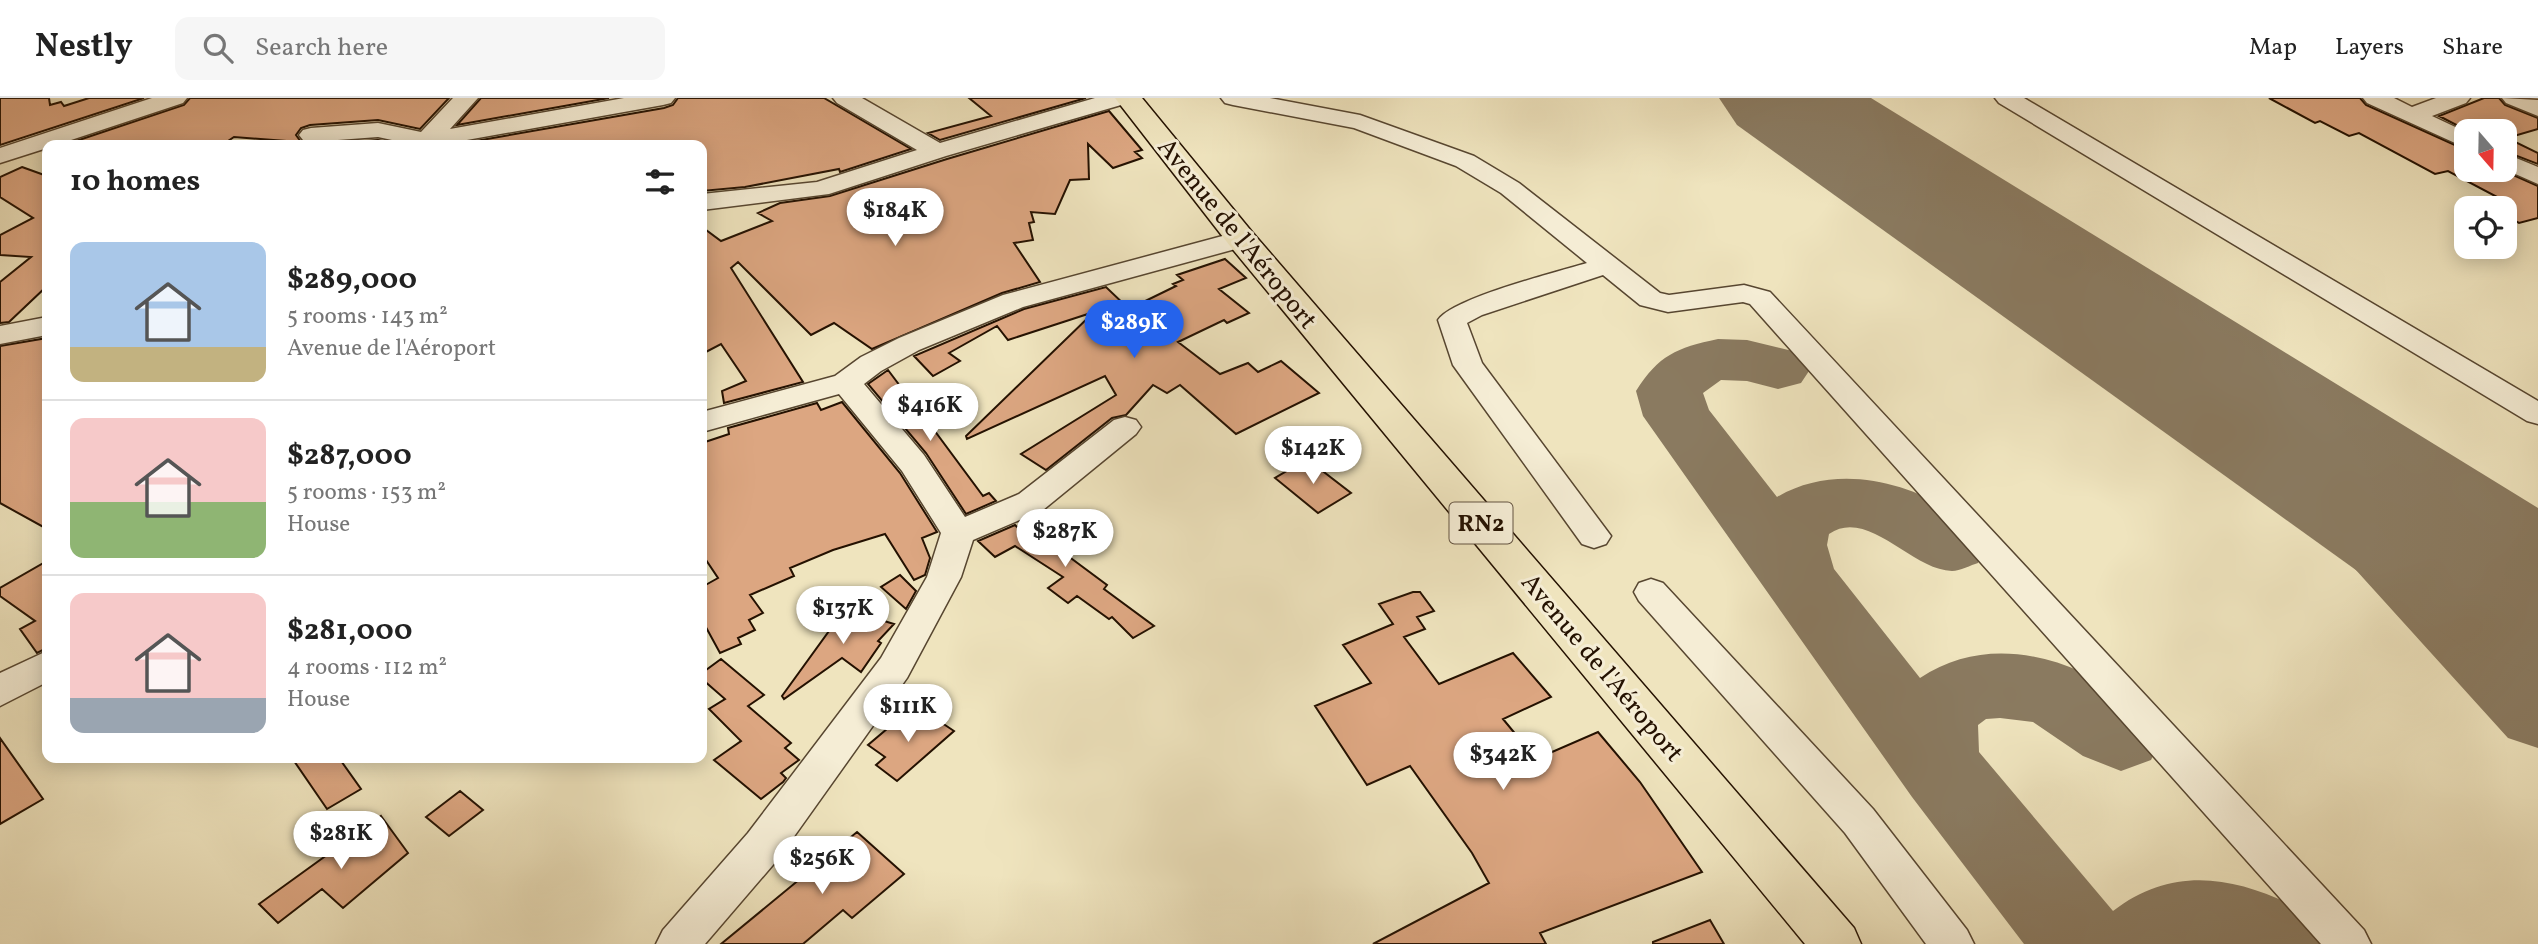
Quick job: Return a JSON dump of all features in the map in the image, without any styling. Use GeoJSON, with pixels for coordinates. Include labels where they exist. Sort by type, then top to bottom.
{"type":"FeatureCollection","features":[{"type":"Feature","properties":{"kind":"highway","name":"Avenue de l'Aéroport"},"geometry":{"type":"LineString","coordinates":[[1128,98],[1241,239],[1836,944]]}},
{"type":"Feature","properties":{"kind":"street"},"geometry":{"type":"LineString","coordinates":[[48,140],[175,98]]}},
{"type":"Feature","properties":{"kind":"street"},"geometry":{"type":"LineString","coordinates":[[429,140],[466,98]]}},
{"type":"Feature","properties":{"kind":"street"},"geometry":{"type":"LineString","coordinates":[[442,140],[663,98]]}},
{"type":"Feature","properties":{"kind":"street"},"geometry":{"type":"LineString","coordinates":[[845,98],[937,151]]}},
{"type":"Feature","properties":{"kind":"street"},"geometry":{"type":"LineString","coordinates":[[707,201],[820,190],[937,151],[1121,98]]}},
{"type":"Feature","properties":{"kind":"street"},"geometry":{"type":"LineString","coordinates":[[1233,98],[1360,122],[1465,161],[1510,188],[1650,299],[1668,304],[1744,293],[1760,298],[2349,944]]}},
{"type":"Feature","properties":{"kind":"street"},"geometry":{"type":"LineString","coordinates":[[2007,98],[2538,414]]}},
{"type":"Feature","properties":{"kind":"street"},"geometry":{"type":"LineString","coordinates":[[2375,98],[2454,135]]}},
{"type":"Feature","properties":{"kind":"street"},"geometry":{"type":"LineString","coordinates":[[2412,115],[2458,98]]}},
{"type":"Feature","properties":{"kind":"street"},"geometry":{"type":"LineString","coordinates":[[2514,98],[2538,109]]}},
{"type":"Feature","properties":{"kind":"street"},"geometry":{"type":"LineString","coordinates":[[311,135],[379,130],[415,140]]}},
{"type":"Feature","properties":{"kind":"street"},"geometry":{"type":"LineString","coordinates":[[0,156],[42,142]]}},
{"type":"Feature","properties":{"kind":"street"},"geometry":{"type":"LineString","coordinates":[[2517,166],[2538,176]]}},
{"type":"Feature","properties":{"kind":"street"},"geometry":{"type":"LineString","coordinates":[[707,421],[846,383],[871,364],[909,344],[1013,301],[1241,239]]}},
{"type":"Feature","properties":{"kind":"street"},"geometry":{"type":"LineString","coordinates":[[1594,536],[1468,365],[1452,320],[1472,309],[1607,265]]}},
{"type":"Feature","properties":{"kind":"street"},"geometry":{"type":"LineString","coordinates":[[0,335],[42,327]]}},
{"type":"Feature","properties":{"kind":"street"},"geometry":{"type":"LineString","coordinates":[[846,383],[913,463],[958,533]]}},
{"type":"Feature","properties":{"kind":"street"},"geometry":{"type":"LineString","coordinates":[[678,944],[763,846],[894,668],[944,577],[958,533],[1031,502],[1125,427]]}},
{"type":"Feature","properties":{"kind":"street"},"geometry":{"type":"LineString","coordinates":[[1651,592],[1859,821],[1952,944]]}},
{"type":"Feature","properties":{"kind":"street"},"geometry":{"type":"LineString","coordinates":[[1,689],[42,668]]}},
{"type":"Feature","properties":{"kind":"building"},"geometry":{"type":"Polygon","coordinates":[[[0,98],[49,98],[50,105],[61,102],[64,106],[89,98],[144,98],[0,145],[0,98]]]}},
{"type":"Feature","properties":{"kind":"building"},"geometry":{"type":"Polygon","coordinates":[[[190,98],[449,98],[420,129],[378,120],[310,125],[301,128],[296,135],[300,140],[234,137],[230,140],[79,140],[184,105],[190,98]]]}},
{"type":"Feature","properties":{"kind":"building"},"geometry":{"type":"Polygon","coordinates":[[[481,98],[609,98],[457,125],[481,98]]]}},
{"type":"Feature","properties":{"kind":"building"},"geometry":{"type":"Polygon","coordinates":[[[678,98],[824,98],[911,149],[840,172],[839,169],[745,187],[707,191],[707,140],[482,140],[673,105],[678,98]]]}},
{"type":"Feature","properties":{"kind":"building"},"geometry":{"type":"Polygon","coordinates":[[[969,98],[1086,98],[940,140],[928,133],[991,116],[969,98]]]}},
{"type":"Feature","properties":{"kind":"building"},"geometry":{"type":"Polygon","coordinates":[[[2269,98],[2360,98],[2366,105],[2454,145],[2454,174],[2448,171],[2435,174],[2359,133],[2349,136],[2320,121],[2315,123],[2269,98]]]}},
{"type":"Feature","properties":{"kind":"building"},"geometry":{"type":"Polygon","coordinates":[[[2484,98],[2499,98],[2505,105],[2538,118],[2538,129],[2517,135],[2517,119],[2454,119],[2454,124],[2439,116],[2484,98]]]}},
{"type":"Feature","properties":{"kind":"building"},"geometry":{"type":"Polygon","coordinates":[[[1109,111],[1142,150],[1135,152],[1142,158],[1113,168],[1088,144],[1089,179],[1070,180],[1055,214],[1031,212],[1034,222],[1029,223],[1033,240],[1014,243],[1040,282],[1002,293],[872,349],[834,323],[811,335],[738,262],[731,268],[803,382],[724,403],[722,391],[746,381],[721,344],[707,351],[707,231],[721,241],[772,221],[758,213],[780,203],[830,196],[1109,111]]]}},
{"type":"Feature","properties":{"kind":"building"},"geometry":{"type":"Polygon","coordinates":[[[2517,143],[2538,153],[2538,164],[2517,156],[2517,143]]]}},
{"type":"Feature","properties":{"kind":"building"},"geometry":{"type":"Polygon","coordinates":[[[22,167],[42,174],[42,291],[9,322],[0,323],[0,282],[31,257],[0,255],[0,235],[33,218],[0,197],[0,177],[22,167]]]}},
{"type":"Feature","properties":{"kind":"building"},"geometry":{"type":"Polygon","coordinates":[[[2517,177],[2538,186],[2538,218],[2519,223],[2517,196],[2495,196],[2469,182],[2517,182],[2517,177]]]}},
{"type":"Feature","properties":{"kind":"building"},"geometry":{"type":"Polygon","coordinates":[[[1225,259],[1246,278],[1219,289],[1249,313],[1227,323],[1224,320],[1178,342],[1220,374],[1248,363],[1258,372],[1281,361],[1319,393],[1236,434],[1180,385],[1167,393],[1153,385],[1126,415],[1112,418],[1046,470],[1021,454],[1116,395],[1105,376],[967,439],[966,436],[1094,312],[1008,340],[997,326],[949,353],[960,361],[933,376],[914,356],[1024,309],[1106,287],[1129,309],[1176,286],[1173,284],[1183,280],[1177,275],[1225,259]]]}},
{"type":"Feature","properties":{"kind":"building"},"geometry":{"type":"Polygon","coordinates":[[[42,339],[42,526],[0,503],[0,346],[42,339]]]}},
{"type":"Feature","properties":{"kind":"building"},"geometry":{"type":"Polygon","coordinates":[[[888,370],[906,394],[904,395],[914,403],[983,496],[989,493],[996,501],[966,514],[926,453],[868,384],[888,370]]]}},
{"type":"Feature","properties":{"kind":"building"},"geometry":{"type":"Polygon","coordinates":[[[842,402],[900,473],[937,532],[922,538],[930,558],[925,575],[914,580],[885,534],[833,550],[790,568],[794,576],[750,595],[763,613],[749,620],[755,630],[738,638],[741,644],[720,653],[707,629],[707,584],[718,578],[707,562],[707,441],[729,434],[728,428],[817,403],[821,410],[842,402]]]}},
{"type":"Feature","properties":{"kind":"building"},"geometry":{"type":"Polygon","coordinates":[[[1307,459],[1351,493],[1318,513],[1275,478],[1307,459]]]}},
{"type":"Feature","properties":{"kind":"building"},"geometry":{"type":"Polygon","coordinates":[[[1043,514],[1078,542],[1064,553],[1107,585],[1104,589],[1154,626],[1133,638],[1112,617],[1109,619],[1077,596],[1068,603],[1048,588],[1063,577],[1015,546],[995,557],[978,541],[1015,525],[1018,528],[1043,514]]]}},
{"type":"Feature","properties":{"kind":"building"},"geometry":{"type":"Polygon","coordinates":[[[42,564],[42,650],[37,653],[20,629],[35,621],[0,596],[0,588],[42,564]]]}},
{"type":"Feature","properties":{"kind":"building"},"geometry":{"type":"Polygon","coordinates":[[[900,575],[916,591],[906,609],[881,587],[900,575]]]}},
{"type":"Feature","properties":{"kind":"building"},"geometry":{"type":"Polygon","coordinates":[[[1420,592],[1434,611],[1417,617],[1425,629],[1404,637],[1439,684],[1513,653],[1551,697],[1503,719],[1536,759],[1598,732],[1640,782],[1702,872],[1540,933],[1546,944],[1373,944],[1489,883],[1472,853],[1410,766],[1367,785],[1315,706],[1371,683],[1343,645],[1393,624],[1379,604],[1420,592]]]}},
{"type":"Feature","properties":{"kind":"building"},"geometry":{"type":"Polygon","coordinates":[[[845,609],[894,624],[878,641],[881,643],[861,672],[842,658],[784,699],[782,696],[845,609]]]}},
{"type":"Feature","properties":{"kind":"building"},"geometry":{"type":"Polygon","coordinates":[[[721,659],[764,695],[748,706],[791,743],[785,748],[799,760],[781,773],[786,778],[783,782],[761,799],[714,760],[741,741],[709,709],[725,699],[707,683],[707,669],[721,659]]]}},
{"type":"Feature","properties":{"kind":"building"},"geometry":{"type":"Polygon","coordinates":[[[907,712],[924,724],[933,717],[954,731],[897,781],[876,765],[885,757],[868,745],[907,712]]]}},
{"type":"Feature","properties":{"kind":"building"},"geometry":{"type":"Polygon","coordinates":[[[0,738],[43,799],[0,824],[0,738]]]}},
{"type":"Feature","properties":{"kind":"building"},"geometry":{"type":"Polygon","coordinates":[[[295,763],[343,763],[361,789],[327,809],[295,763]]]}},
{"type":"Feature","properties":{"kind":"building"},"geometry":{"type":"Polygon","coordinates":[[[460,791],[483,810],[449,836],[426,817],[460,791]]]}},
{"type":"Feature","properties":{"kind":"building"},"geometry":{"type":"Polygon","coordinates":[[[381,816],[408,853],[343,908],[322,889],[278,923],[259,904],[381,816]]]}},
{"type":"Feature","properties":{"kind":"building"},"geometry":{"type":"Polygon","coordinates":[[[857,832],[904,874],[852,918],[843,910],[803,944],[721,944],[857,832]]]}},
{"type":"Feature","properties":{"kind":"building"},"geometry":{"type":"Polygon","coordinates":[[[1710,920],[1724,944],[1653,944],[1653,942],[1710,920]]]}},
{"type":"Feature","properties":{"kind":"taxiway"},"geometry":{"type":"LineString","coordinates":[[1778,368],[1747,361],[1718,360],[1691,368],[1669,391],[1677,416],[1801,581]]}},
{"type":"Feature","properties":{"kind":"taxiway"},"geometry":{"type":"LineString","coordinates":[[2224,392],[2274,437],[2538,714]]}},
{"type":"Feature","properties":{"kind":"taxiway"},"geometry":{"type":"LineString","coordinates":[[1801,581],[1790,540],[1794,525],[1804,514],[1819,507],[1853,504],[1888,509],[1952,544]]}},
{"type":"Feature","properties":{"kind":"taxiway"},"geometry":{"type":"LineString","coordinates":[[1801,581],[1943,771]]}},
{"type":"Feature","properties":{"kind":"taxiway"},"geometry":{"type":"LineString","coordinates":[[1943,771],[1934,744],[1937,719],[1946,703],[1961,693],[1979,687],[2020,687],[2058,696],[2121,736]]}},
{"type":"Feature","properties":{"kind":"taxiway"},"geometry":{"type":"LineString","coordinates":[[1943,771],[2081,944]]}},
{"type":"Feature","properties":{"kind":"taxiway"},"geometry":{"type":"LineString","coordinates":[[2144,944],[2158,933],[2190,922],[2224,924],[2258,935],[2273,944]]}},
{"type":"Feature","properties":{"kind":"runway"},"geometry":{"type":"LineString","coordinates":[[1782,98],[2538,601]]}}]}
